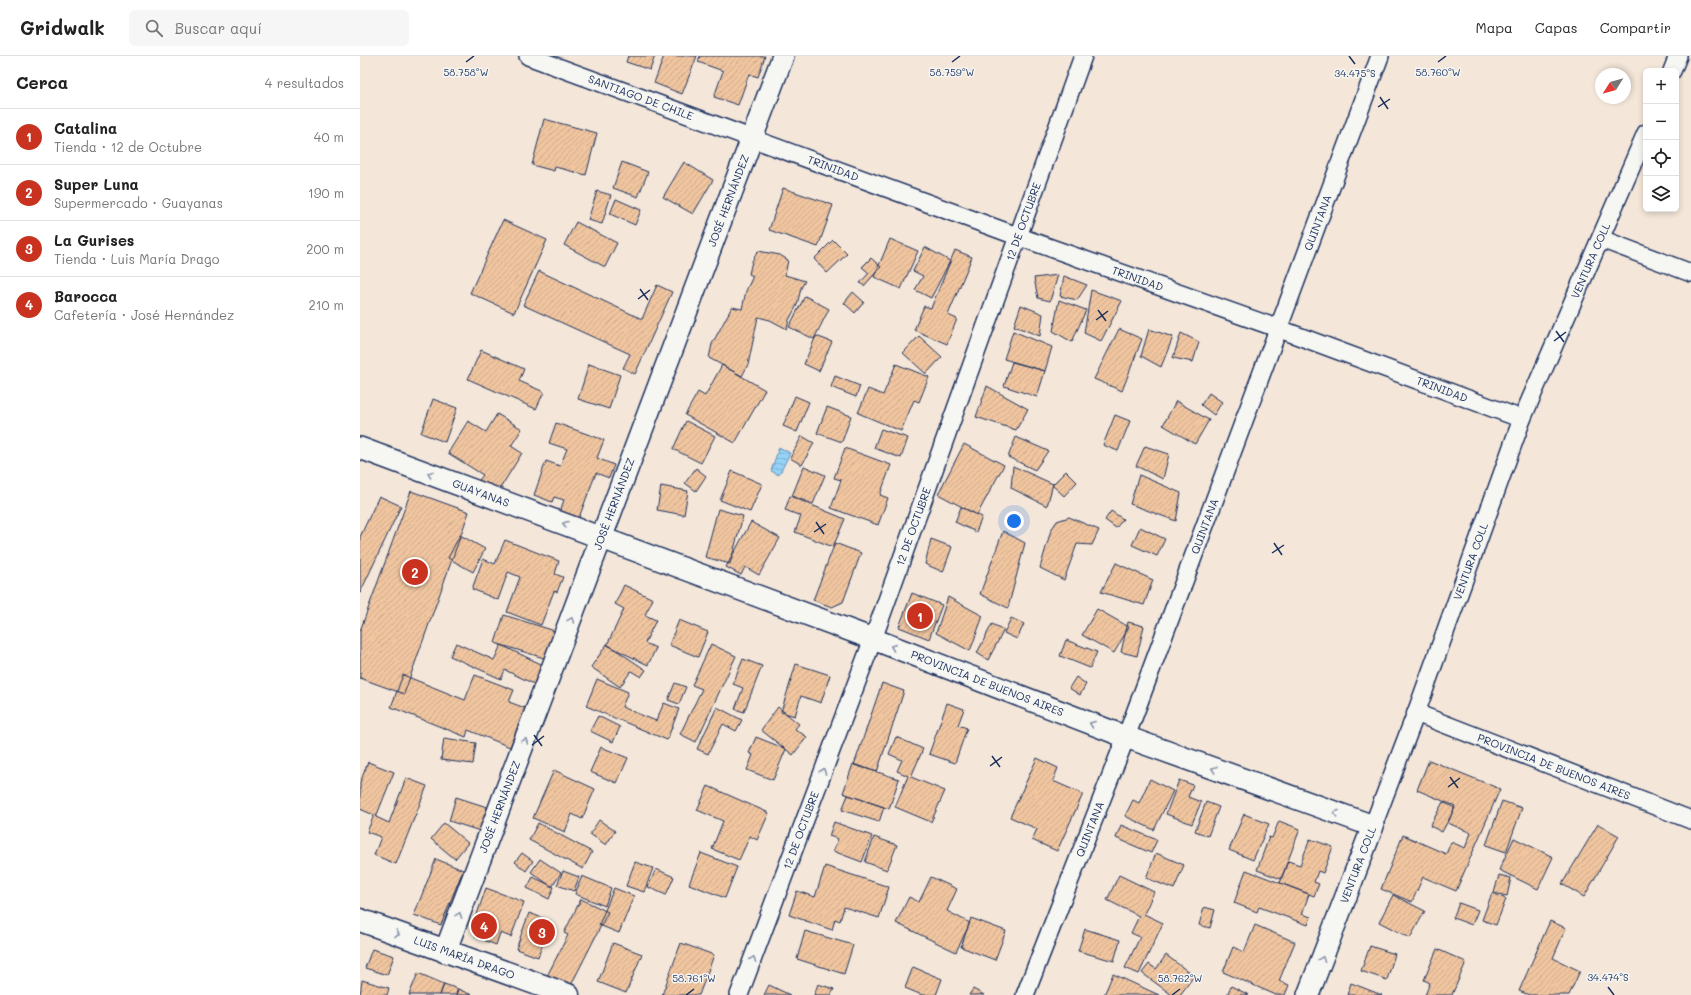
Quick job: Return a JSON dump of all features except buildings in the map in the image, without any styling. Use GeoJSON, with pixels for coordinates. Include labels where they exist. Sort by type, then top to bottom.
{"type":"FeatureCollection","features":[{"type":"Feature","properties":{"kind":"main road","name":"LUIS MARÍA DRAGO"},"geometry":{"type":"LineString","coordinates":[[361,922],[568,995]]}},
{"type":"Feature","properties":{"kind":"street","name":"SANTIAGO DE CHILE"},"geometry":{"type":"LineString","coordinates":[[528,56],[753,138]]}},
{"type":"Feature","properties":{"kind":"street","name":"JOSÉ HERNÁNDEZ"},"geometry":{"type":"LineString","coordinates":[[445,952],[783,56]]}},
{"type":"Feature","properties":{"kind":"street","name":"12 DE OCTUBRE"},"geometry":{"type":"LineString","coordinates":[[739,995],[873,639],[1083,56]]}},
{"type":"Feature","properties":{"kind":"street","name":"QUINTANA"},"geometry":{"type":"LineString","coordinates":[[1025,995],[1126,737],[1277,328],[1380,56]]}},
{"type":"Feature","properties":{"kind":"street"},"geometry":{"type":"LineString","coordinates":[[1673,68],[1678,56]]}},
{"type":"Feature","properties":{"kind":"street","name":"TRINIDAD"},"geometry":{"type":"LineString","coordinates":[[753,138],[1017,236],[1277,328],[1522,419]]}},
{"type":"Feature","properties":{"kind":"street","name":"VENTURA COLL"},"geometry":{"type":"LineString","coordinates":[[1308,995],[1416,713],[1522,419],[1643,140]]}},
{"type":"Feature","properties":{"kind":"street"},"geometry":{"type":"LineString","coordinates":[[1601,239],[1691,273]]}},
{"type":"Feature","properties":{"kind":"street","name":"GUAYANAS"},"geometry":{"type":"LineString","coordinates":[[360,448],[602,537]]}},
{"type":"Feature","properties":{"kind":"street","name":"PROVINCIA DE BUENOS AIRES"},"geometry":{"type":"LineString","coordinates":[[602,537],[873,639],[1126,737],[1373,826]]}},
{"type":"Feature","properties":{"kind":"street","name":"PROVINCIA DE BUENOS AIRES"},"geometry":{"type":"LineString","coordinates":[[1416,713],[1691,820]]}},
{"type":"Feature","properties":{"kind":"water"},"geometry":{"type":"Polygon","coordinates":[[[779,447],[790,453],[779,475],[771,471],[779,447]]]}},
{"type":"Feature","properties":{"kind":"place","name":"Super Luna"},"geometry":{"type":"Point","coordinates":[415,572]}},
{"type":"Feature","properties":{"kind":"place","name":"Catalina"},"geometry":{"type":"Point","coordinates":[920,616]}},
{"type":"Feature","properties":{"kind":"place","name":"Barocca"},"geometry":{"type":"Point","coordinates":[484,926]}},
{"type":"Feature","properties":{"kind":"place","name":"La Gurises"},"geometry":{"type":"Point","coordinates":[542,932]}}]}
